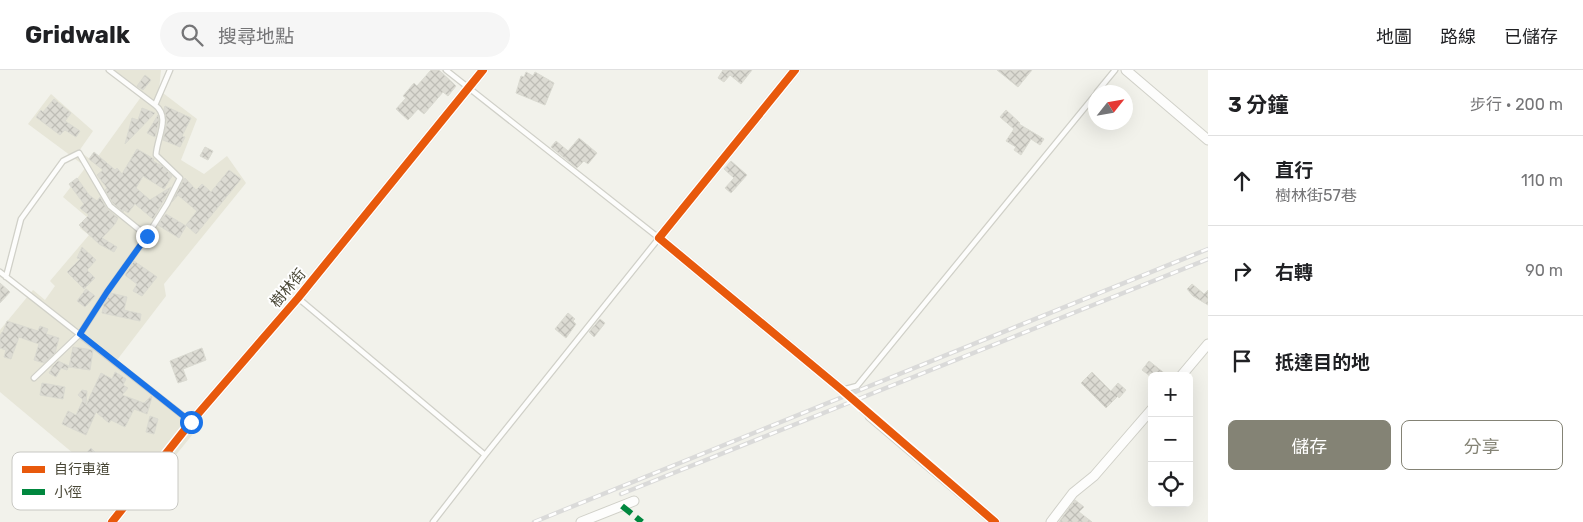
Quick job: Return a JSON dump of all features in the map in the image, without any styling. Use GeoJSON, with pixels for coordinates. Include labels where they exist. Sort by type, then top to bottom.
{"type":"FeatureCollection","features":[{"type":"Feature","properties":{"kind":"street","name":"樹林街"},"geometry":{"type":"LineString","coordinates":[[167,452],[298,298],[483,70]]}},
{"type":"Feature","properties":{"kind":"street"},"geometry":{"type":"LineString","coordinates":[[796,70],[659,238],[842,390]]}},
{"type":"Feature","properties":{"kind":"street"},"geometry":{"type":"LineString","coordinates":[[1126,70],[1208,140]]}},
{"type":"Feature","properties":{"kind":"street"},"geometry":{"type":"LineString","coordinates":[[1184,372],[1208,344]]}},
{"type":"Feature","properties":{"kind":"street"},"geometry":{"type":"LineString","coordinates":[[1050,522],[1074,493],[1094,476],[1148,414]]}},
{"type":"Feature","properties":{"kind":"street"},"geometry":{"type":"LineString","coordinates":[[870,416],[995,522]]}},
{"type":"Feature","properties":{"kind":"street"},"geometry":{"type":"LineString","coordinates":[[581,522],[634,501]]}},
{"type":"Feature","properties":{"kind":"street","name":"樹林街"},"geometry":{"type":"LineString","coordinates":[[112,522],[121,510]]}},
{"type":"Feature","properties":{"kind":"lane"},"geometry":{"type":"LineString","coordinates":[[34,378],[80,334],[147,236],[167,204],[180,178],[156,155],[157,142],[164,119],[163,114],[155,105],[109,70]]}},
{"type":"Feature","properties":{"kind":"lane"},"geometry":{"type":"LineString","coordinates":[[155,105],[170,70]]}},
{"type":"Feature","properties":{"kind":"lane"},"geometry":{"type":"LineString","coordinates":[[433,522],[659,238],[446,70]]}},
{"type":"Feature","properties":{"kind":"lane"},"geometry":{"type":"LineString","coordinates":[[1104,85],[1116,70]]}},
{"type":"Feature","properties":{"kind":"lane"},"geometry":{"type":"LineString","coordinates":[[842,390],[857,386],[1088,104]]}},
{"type":"Feature","properties":{"kind":"lane"},"geometry":{"type":"LineString","coordinates":[[6,277],[21,219],[63,161],[79,153],[110,206],[147,236]]}},
{"type":"Feature","properties":{"kind":"lane"},"geometry":{"type":"LineString","coordinates":[[0,272],[191,422]]}},
{"type":"Feature","properties":{"kind":"lane"},"geometry":{"type":"LineString","coordinates":[[298,298],[485,455]]}},
{"type":"Feature","properties":{"kind":"shaded area"},"geometry":{"type":"Polygon","coordinates":[[[106,70],[161,70],[159,90],[197,119],[181,160],[204,174],[227,156],[246,183],[164,284],[166,296],[117,360],[197,429],[178,452],[72,452],[0,392],[0,330],[33,290],[45,300],[55,286],[50,281],[89,235],[80,228],[88,218],[63,197],[86,167],[28,124],[51,94],[93,131],[79,151],[94,162],[141,97],[106,70]]]}},
{"type":"Feature","properties":{"kind":"building"},"geometry":{"type":"Polygon","coordinates":[[[431,70],[439,70],[456,86],[448,96],[443,92],[424,114],[418,109],[408,120],[396,109],[406,98],[403,96],[414,83],[417,86],[431,70]]]}},
{"type":"Feature","properties":{"kind":"building"},"geometry":{"type":"Polygon","coordinates":[[[723,70],[752,70],[741,84],[730,75],[724,82],[718,78],[723,70]]]}},
{"type":"Feature","properties":{"kind":"building"},"geometry":{"type":"Polygon","coordinates":[[[997,70],[1032,70],[1018,87],[997,70]]]}},
{"type":"Feature","properties":{"kind":"building"},"geometry":{"type":"Polygon","coordinates":[[[526,72],[533,76],[535,72],[554,83],[545,105],[516,93],[521,76],[524,77],[526,72]]]}},
{"type":"Feature","properties":{"kind":"building"},"geometry":{"type":"Polygon","coordinates":[[[145,75],[151,80],[143,90],[137,86],[145,75]]]}},
{"type":"Feature","properties":{"kind":"building"},"geometry":{"type":"Polygon","coordinates":[[[54,99],[71,113],[65,121],[80,131],[76,137],[65,130],[60,135],[36,117],[54,99]]]}},
{"type":"Feature","properties":{"kind":"building"},"geometry":{"type":"Polygon","coordinates":[[[165,106],[191,118],[182,136],[185,137],[180,147],[163,140],[167,122],[165,106]]]}},
{"type":"Feature","properties":{"kind":"building"},"geometry":{"type":"Polygon","coordinates":[[[142,108],[155,113],[125,144],[132,118],[138,120],[142,108]]]}},
{"type":"Feature","properties":{"kind":"building"},"geometry":{"type":"Polygon","coordinates":[[[1006,110],[1019,124],[1044,139],[1040,145],[1031,139],[1021,155],[1014,150],[1016,147],[1006,141],[1014,129],[1000,117],[1006,110]]]}},
{"type":"Feature","properties":{"kind":"building"},"geometry":{"type":"Polygon","coordinates":[[[158,115],[159,121],[155,137],[147,133],[158,115]]]}},
{"type":"Feature","properties":{"kind":"building"},"geometry":{"type":"Polygon","coordinates":[[[579,138],[597,153],[588,164],[584,161],[577,168],[551,147],[556,141],[568,151],[579,138]]]}},
{"type":"Feature","properties":{"kind":"building"},"geometry":{"type":"Polygon","coordinates":[[[205,147],[213,151],[208,160],[200,156],[205,147]]]}},
{"type":"Feature","properties":{"kind":"building"},"geometry":{"type":"Polygon","coordinates":[[[137,149],[154,159],[153,161],[162,166],[172,176],[164,189],[143,176],[136,188],[150,200],[171,187],[153,219],[135,204],[128,213],[124,210],[123,212],[113,203],[105,190],[107,188],[97,175],[103,170],[89,159],[94,152],[115,170],[117,168],[122,174],[137,149]]]}},
{"type":"Feature","properties":{"kind":"building"},"geometry":{"type":"Polygon","coordinates":[[[731,161],[747,175],[731,193],[725,188],[734,178],[724,169],[731,161]]]}},
{"type":"Feature","properties":{"kind":"building"},"geometry":{"type":"Polygon","coordinates":[[[229,170],[241,179],[196,234],[186,225],[197,211],[178,195],[172,202],[185,178],[196,190],[202,184],[211,192],[229,170]]]}},
{"type":"Feature","properties":{"kind":"building"},"geometry":{"type":"Polygon","coordinates":[[[77,178],[89,195],[97,201],[100,197],[107,209],[118,218],[102,238],[117,247],[114,252],[99,244],[79,225],[89,215],[80,208],[84,204],[69,184],[77,178]]]}},
{"type":"Feature","properties":{"kind":"building"},"geometry":{"type":"Polygon","coordinates":[[[166,214],[186,226],[179,238],[158,225],[166,214]]]}},
{"type":"Feature","properties":{"kind":"building"},"geometry":{"type":"Polygon","coordinates":[[[82,247],[96,260],[87,270],[95,278],[84,289],[67,272],[80,259],[77,258],[82,247]]]}},
{"type":"Feature","properties":{"kind":"building"},"geometry":{"type":"Polygon","coordinates":[[[134,261],[157,277],[142,296],[133,291],[137,284],[125,275],[134,261]]]}},
{"type":"Feature","properties":{"kind":"building"},"geometry":{"type":"Polygon","coordinates":[[[0,283],[10,292],[0,303],[0,283]]]}},
{"type":"Feature","properties":{"kind":"building"},"geometry":{"type":"Polygon","coordinates":[[[1192,284],[1204,294],[1208,290],[1208,305],[1193,296],[1187,289],[1192,284]]]}},
{"type":"Feature","properties":{"kind":"building"},"geometry":{"type":"Polygon","coordinates":[[[86,289],[95,296],[85,307],[77,301],[86,289]]]}},
{"type":"Feature","properties":{"kind":"building"},"geometry":{"type":"Polygon","coordinates":[[[111,293],[127,297],[124,310],[141,314],[140,321],[102,313],[104,304],[111,293]]]}},
{"type":"Feature","properties":{"kind":"building"},"geometry":{"type":"Polygon","coordinates":[[[568,313],[575,319],[573,321],[576,324],[566,338],[555,329],[568,313]]]}},
{"type":"Feature","properties":{"kind":"building"},"geometry":{"type":"Polygon","coordinates":[[[600,319],[605,323],[594,337],[589,332],[600,319]]]}},
{"type":"Feature","properties":{"kind":"building"},"geometry":{"type":"Polygon","coordinates":[[[7,321],[38,331],[40,326],[48,329],[46,334],[59,338],[55,353],[44,363],[34,360],[39,344],[19,337],[11,359],[4,357],[6,350],[0,348],[0,336],[7,321]]]}},
{"type":"Feature","properties":{"kind":"building"},"geometry":{"type":"Polygon","coordinates":[[[73,347],[93,350],[90,370],[69,367],[73,347]]]}},
{"type":"Feature","properties":{"kind":"building"},"geometry":{"type":"Polygon","coordinates":[[[202,348],[206,360],[183,369],[187,380],[178,383],[170,361],[202,348]]]}},
{"type":"Feature","properties":{"kind":"building"},"geometry":{"type":"Polygon","coordinates":[[[58,361],[69,366],[67,370],[61,368],[56,377],[49,373],[58,361]]]}},
{"type":"Feature","properties":{"kind":"building"},"geometry":{"type":"Polygon","coordinates":[[[1149,361],[1163,372],[1148,372],[1148,374],[1142,370],[1149,361]]]}},
{"type":"Feature","properties":{"kind":"building"},"geometry":{"type":"Polygon","coordinates":[[[115,372],[126,379],[123,385],[128,388],[122,395],[144,403],[152,397],[147,414],[134,409],[125,427],[111,420],[109,423],[96,412],[86,435],[62,424],[68,411],[76,415],[83,400],[78,395],[82,390],[87,391],[86,405],[101,373],[112,379],[115,372]]]}},
{"type":"Feature","properties":{"kind":"building"},"geometry":{"type":"Polygon","coordinates":[[[1092,372],[1111,391],[1118,383],[1126,390],[1106,408],[1081,383],[1092,372]]]}},
{"type":"Feature","properties":{"kind":"building"},"geometry":{"type":"Polygon","coordinates":[[[42,383],[65,387],[63,399],[40,395],[42,383]]]}},
{"type":"Feature","properties":{"kind":"building"},"geometry":{"type":"Polygon","coordinates":[[[150,416],[158,419],[154,434],[146,432],[150,416]]]}},
{"type":"Feature","properties":{"kind":"building"},"geometry":{"type":"Polygon","coordinates":[[[1075,500],[1084,507],[1079,512],[1092,522],[1059,522],[1075,500]]]}},
{"type":"Feature","properties":{"kind":"tunnel"},"geometry":{"type":"LineString","coordinates":[[842,390],[870,416]]}},
{"type":"Feature","properties":{"kind":"railway"},"geometry":{"type":"LineString","coordinates":[[534,522],[1208,249]]}},
{"type":"Feature","properties":{"kind":"railway"},"geometry":{"type":"LineString","coordinates":[[621,494],[1208,259]]}},
{"type":"Feature","properties":{"kind":"marked path"},"geometry":{"type":"LineString","coordinates":[[622,506],[642,522]]}},
{"type":"Feature","properties":{"kind":"cycle path"},"geometry":{"type":"LineString","coordinates":[[167,452],[298,298],[483,70]]}},
{"type":"Feature","properties":{"kind":"cycle path"},"geometry":{"type":"LineString","coordinates":[[795,70],[659,238],[842,390],[995,522]]}},
{"type":"Feature","properties":{"kind":"cycle path"},"geometry":{"type":"LineString","coordinates":[[112,522],[121,510]]}},
{"type":"Feature","properties":{"kind":"route"},"geometry":{"type":"LineString","coordinates":[[147,236],[80,334],[191,422]]}}]}
